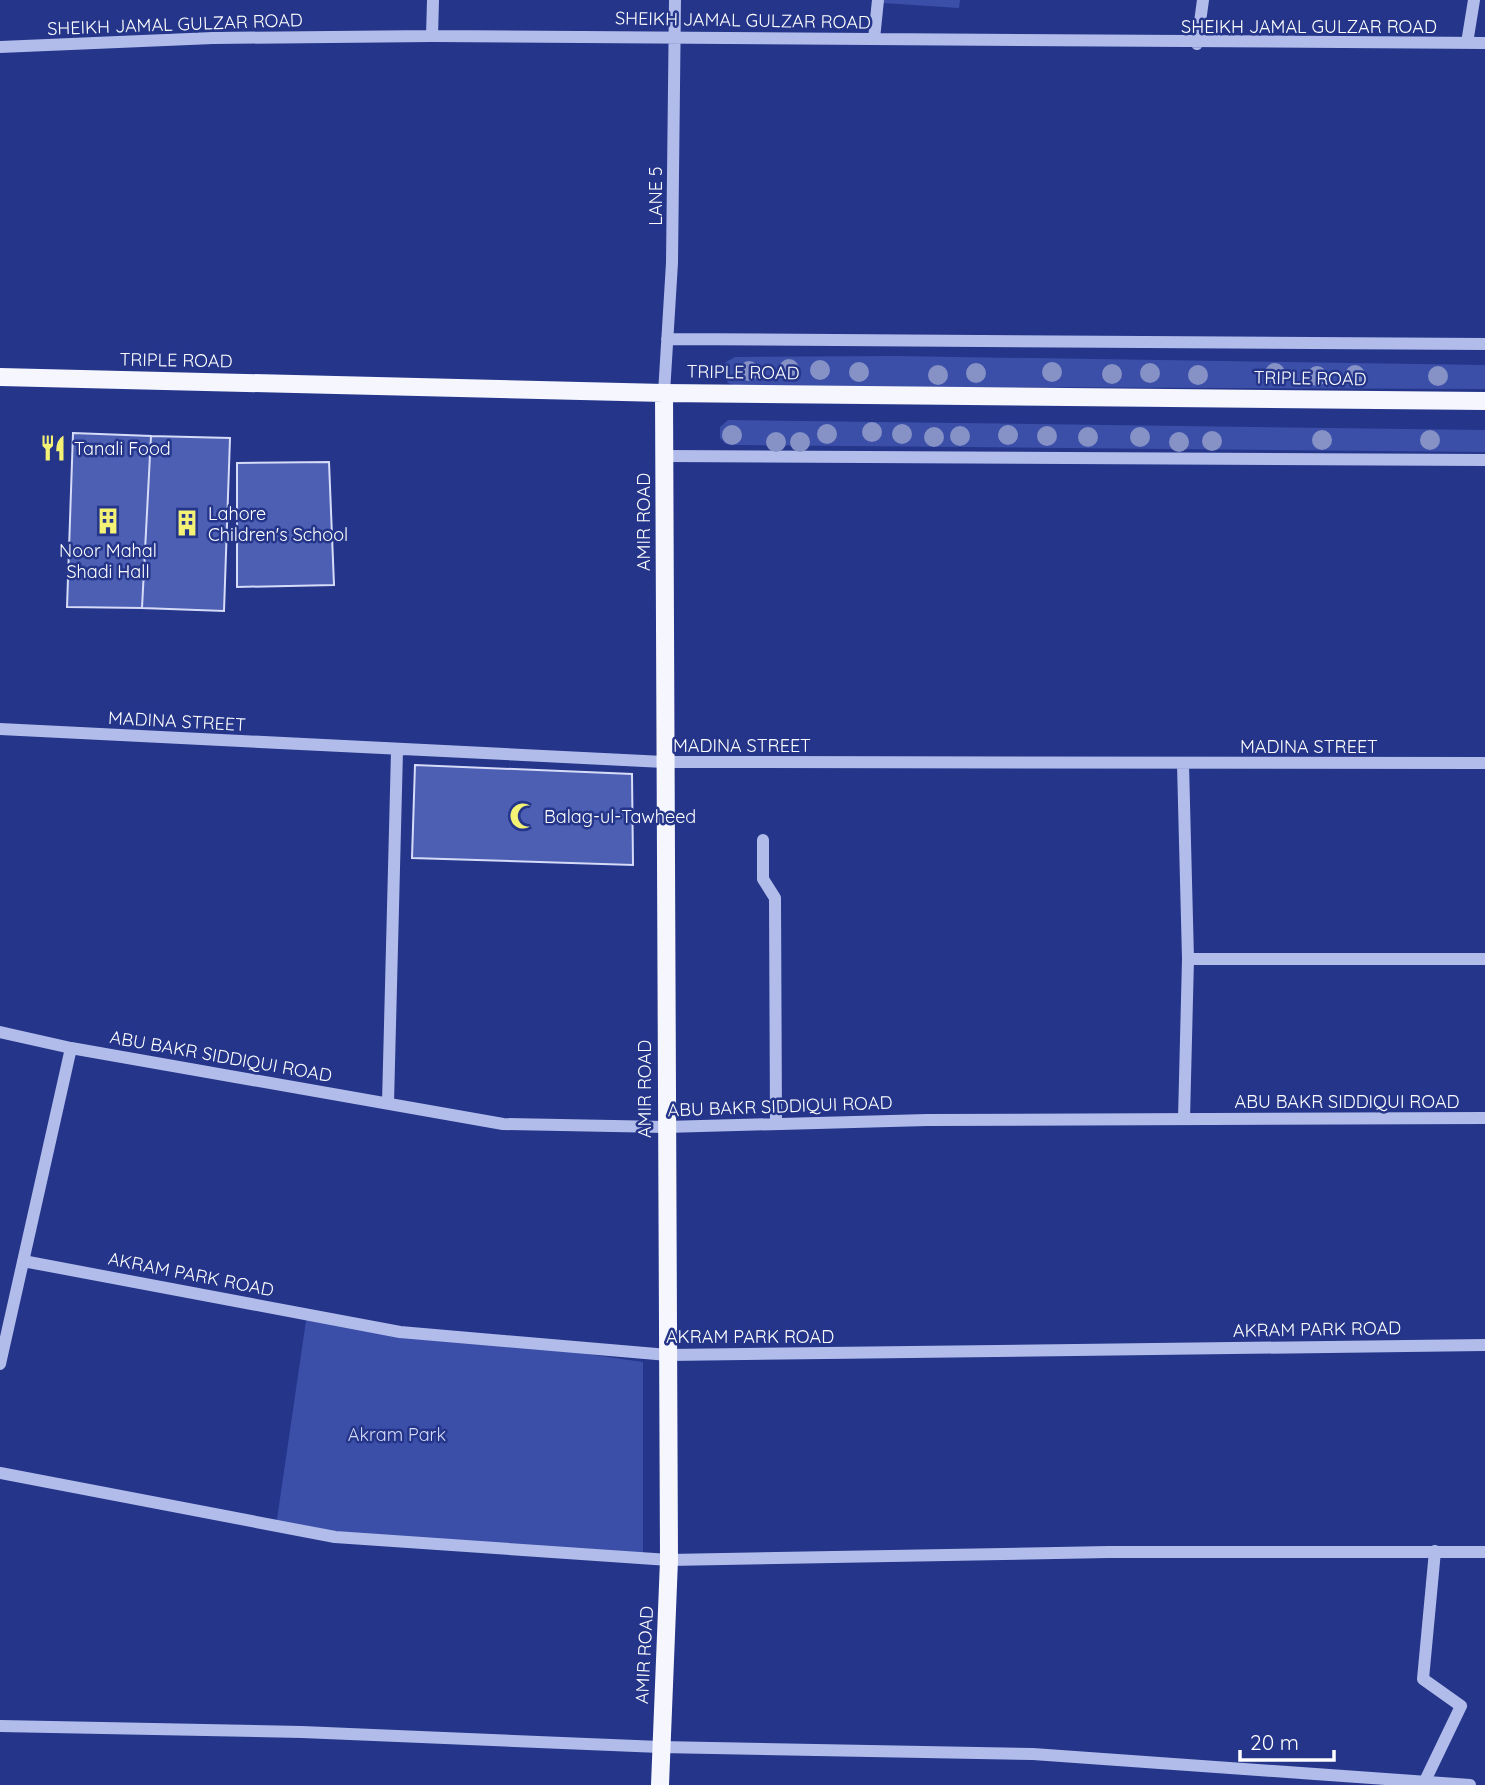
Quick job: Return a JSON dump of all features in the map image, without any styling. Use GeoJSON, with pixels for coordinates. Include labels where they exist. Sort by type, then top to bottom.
{"type":"FeatureCollection","features":[{"type":"Feature","properties":{"kind":"main road","name":"TRIPLE ROAD"},"geometry":{"type":"LineString","coordinates":[[0,377],[664,393],[1485,401]]}},
{"type":"Feature","properties":{"kind":"main road","name":"AMIR ROAD"},"geometry":{"type":"LineString","coordinates":[[660,1785],[669,1560],[665,1127],[664,393]]}},
{"type":"Feature","properties":{"kind":"street"},"geometry":{"type":"LineString","coordinates":[[432,36],[433,0]]}},
{"type":"Feature","properties":{"kind":"street","name":"LANE 5"},"geometry":{"type":"LineString","coordinates":[[664,393],[673,263],[675,0]]}},
{"type":"Feature","properties":{"kind":"street"},"geometry":{"type":"LineString","coordinates":[[874,39],[878,0]]}},
{"type":"Feature","properties":{"kind":"street"},"geometry":{"type":"LineString","coordinates":[[1197,44],[1203,0]]}},
{"type":"Feature","properties":{"kind":"street"},"geometry":{"type":"LineString","coordinates":[[1467,43],[1474,0]]}},
{"type":"Feature","properties":{"kind":"street","name":"SHEIKH JAMAL GULZAR ROAD"},"geometry":{"type":"LineString","coordinates":[[0,47],[213,38],[432,36],[1197,44],[1485,43]]}},
{"type":"Feature","properties":{"kind":"street"},"geometry":{"type":"LineString","coordinates":[[667,339],[1485,344]]}},
{"type":"Feature","properties":{"kind":"street"},"geometry":{"type":"LineString","coordinates":[[664,456],[1485,460]]}},
{"type":"Feature","properties":{"kind":"street","name":"MADINA STREET"},"geometry":{"type":"LineString","coordinates":[[0,729],[397,751],[664,762],[1485,763]]}},
{"type":"Feature","properties":{"kind":"street"},"geometry":{"type":"LineString","coordinates":[[388,1102],[397,751]]}},
{"type":"Feature","properties":{"kind":"street"},"geometry":{"type":"LineString","coordinates":[[1183,764],[1188,959],[1184,1119]]}},
{"type":"Feature","properties":{"kind":"street"},"geometry":{"type":"LineString","coordinates":[[762,840],[762,879],[775,898],[776,1124]]}},
{"type":"Feature","properties":{"kind":"street"},"geometry":{"type":"LineString","coordinates":[[1188,959],[1485,958]]}},
{"type":"Feature","properties":{"kind":"street","name":"ABU BAKR SIDDIQUI ROAD"},"geometry":{"type":"LineString","coordinates":[[0,1032],[71,1048],[503,1124],[665,1127],[1184,1119],[1485,1118]]}},
{"type":"Feature","properties":{"kind":"street"},"geometry":{"type":"LineString","coordinates":[[0,1364],[71,1048]]}},
{"type":"Feature","properties":{"kind":"street","name":"AKRAM PARK ROAD"},"geometry":{"type":"LineString","coordinates":[[23,1261],[400,1332],[668,1355],[1485,1345]]}},
{"type":"Feature","properties":{"kind":"street"},"geometry":{"type":"LineString","coordinates":[[0,1473],[335,1538],[669,1560],[1109,1552],[1485,1552]]}},
{"type":"Feature","properties":{"kind":"street"},"geometry":{"type":"LineString","coordinates":[[1424,1783],[1461,1706],[1423,1679],[1435,1551]]}},
{"type":"Feature","properties":{"kind":"street"},"geometry":{"type":"LineString","coordinates":[[0,1726],[302,1732],[660,1747],[1033,1754],[1470,1785]]}},
{"type":"Feature","properties":{"kind":"green space"},"geometry":{"type":"Polygon","coordinates":[[[884,0],[960,0],[959,8],[883,3],[884,0]]]}},
{"type":"Feature","properties":{"kind":"green space"},"geometry":{"type":"Polygon","coordinates":[[[895,356],[1485,365],[1485,389],[737,386],[728,383],[722,372],[726,362],[735,357],[895,356]]]}},
{"type":"Feature","properties":{"kind":"green space"},"geometry":{"type":"Polygon","coordinates":[[[728,420],[1485,430],[1485,452],[739,445],[726,444],[720,438],[720,427],[728,420]]]}},
{"type":"Feature","properties":{"kind":"green space","name":"Akram Park"},"geometry":{"type":"Polygon","coordinates":[[[307,1314],[643,1362],[643,1559],[276,1526],[307,1314]]]}},
{"type":"Feature","properties":{"kind":"building","name":"Noor Mahal Shadi Hall"},"geometry":{"type":"Polygon","coordinates":[[[73,433],[151,436],[142,608],[67,607],[73,433]]]}},
{"type":"Feature","properties":{"kind":"building","name":"Lahore Children's School"},"geometry":{"type":"Polygon","coordinates":[[[151,436],[230,438],[224,611],[142,608],[151,436]]]}},
{"type":"Feature","properties":{"kind":"building"},"geometry":{"type":"Polygon","coordinates":[[[329,462],[334,585],[237,587],[237,463],[329,462]]]}},
{"type":"Feature","properties":{"kind":"building","name":"Balag-ul-Tawheed"},"geometry":{"type":"Polygon","coordinates":[[[415,765],[632,774],[633,865],[412,858],[415,765]]]}},
{"type":"Feature","properties":{"kind":"place","name":"Tanali Food"},"geometry":{"type":"Point","coordinates":[53,448]}},
{"type":"Feature","properties":{"kind":"place","name":"Noor Mahal Shadi Hall"},"geometry":{"type":"Point","coordinates":[108,521]}},
{"type":"Feature","properties":{"kind":"place","name":"Lahore Children's School"},"geometry":{"type":"Point","coordinates":[187,523]}},
{"type":"Feature","properties":{"kind":"place","name":"Balag-ul-Tawheed"},"geometry":{"type":"Point","coordinates":[523,816]}}]}
